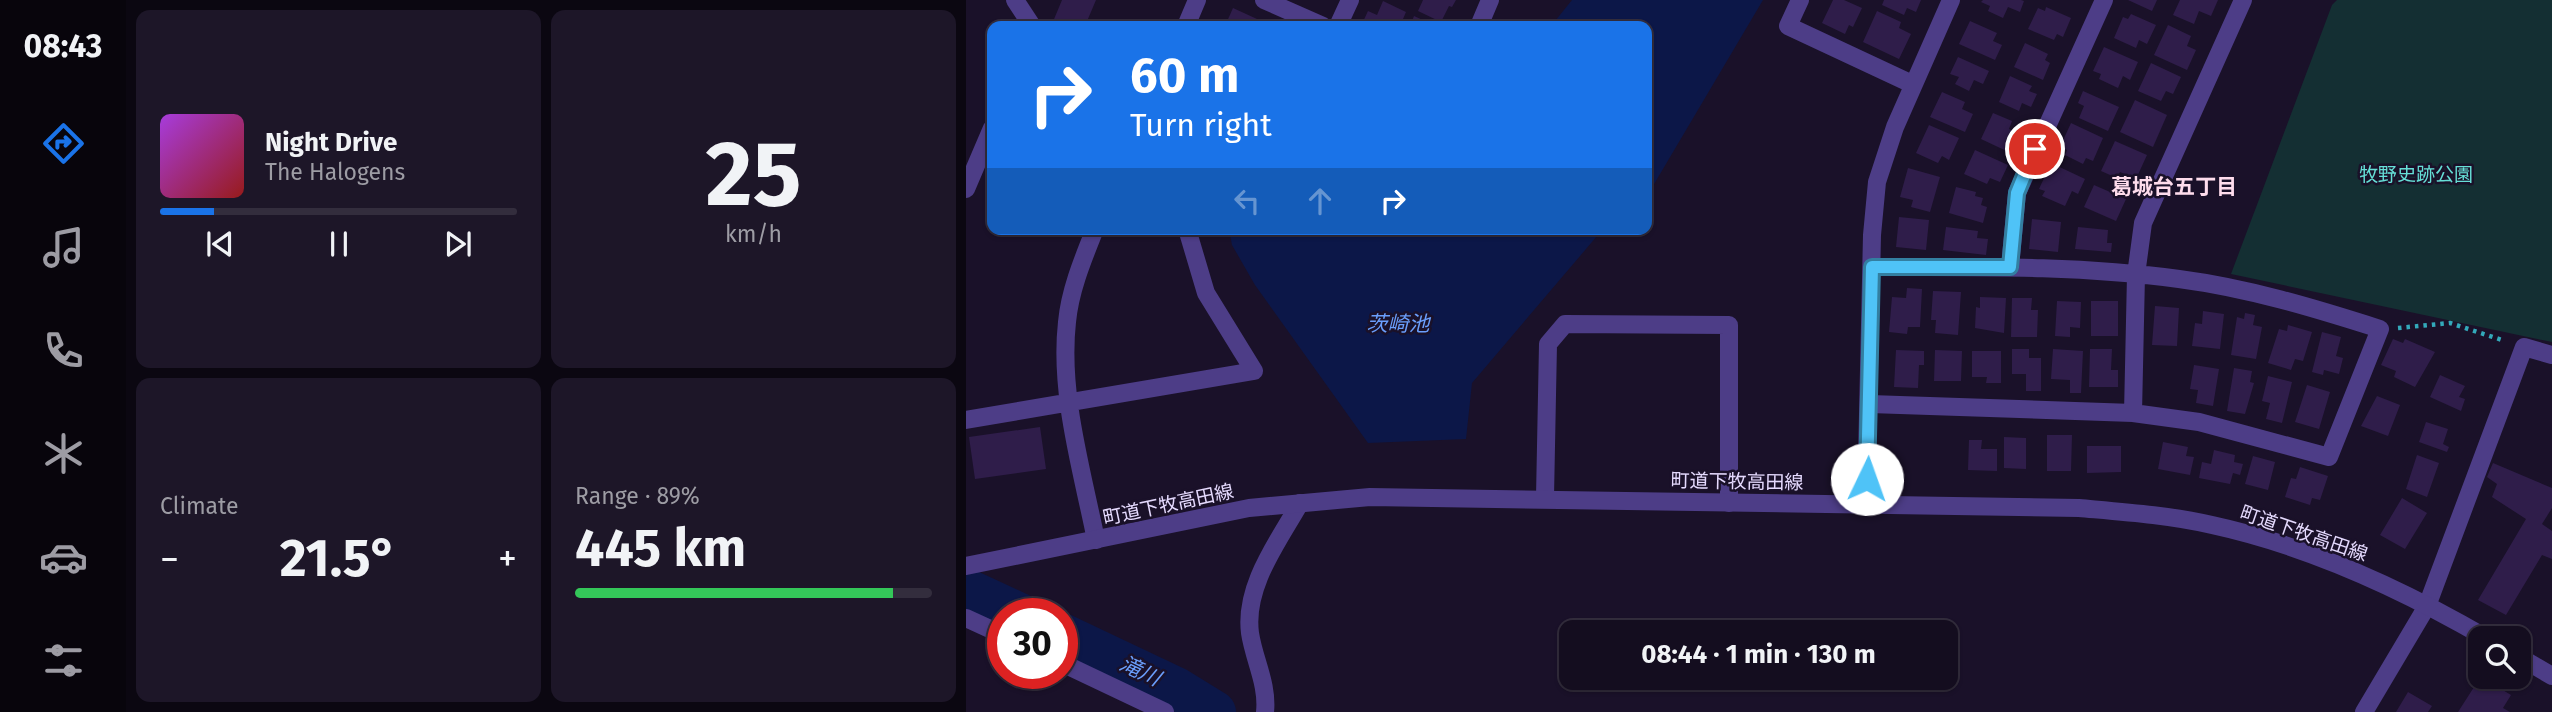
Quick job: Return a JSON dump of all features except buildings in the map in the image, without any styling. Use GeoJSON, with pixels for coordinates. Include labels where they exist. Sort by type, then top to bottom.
{"type":"FeatureCollection","features":[{"type":"Feature","properties":{"kind":"street"},"geometry":{"type":"LineString","coordinates":[[1015,0],[1029,21]]}},
{"type":"Feature","properties":{"kind":"street"},"geometry":{"type":"LineString","coordinates":[[1188,21],[1197,0]]}},
{"type":"Feature","properties":{"kind":"street"},"geometry":{"type":"LineString","coordinates":[[1264,0],[1311,21]]}},
{"type":"Feature","properties":{"kind":"street"},"geometry":{"type":"LineString","coordinates":[[1340,21],[1350,0]]}},
{"type":"Feature","properties":{"kind":"street"},"geometry":{"type":"LineString","coordinates":[[1481,21],[1490,0]]}},
{"type":"Feature","properties":{"kind":"street"},"geometry":{"type":"LineString","coordinates":[[1800,0],[1788,26],[1912,84]]}},
{"type":"Feature","properties":{"kind":"street"},"geometry":{"type":"LineString","coordinates":[[1866,504],[1872,267],[1878,182],[1884,154],[1912,84],[1951,0]]}},
{"type":"Feature","properties":{"kind":"street"},"geometry":{"type":"LineString","coordinates":[[2010,267],[2017,193],[2104,0]]}},
{"type":"Feature","properties":{"kind":"street"},"geometry":{"type":"LineString","coordinates":[[2133,413],[2136,275],[2143,223],[2243,0]]}},
{"type":"Feature","properties":{"kind":"street"},"geometry":{"type":"LineString","coordinates":[[966,190],[987,140]]}},
{"type":"Feature","properties":{"kind":"street"},"geometry":{"type":"LineString","coordinates":[[1093,235],[1073,290],[1067,322],[1069,402],[1096,540]]}},
{"type":"Feature","properties":{"kind":"street"},"geometry":{"type":"LineString","coordinates":[[966,420],[1254,371],[1206,293],[1189,235]]}},
{"type":"Feature","properties":{"kind":"street"},"geometry":{"type":"LineString","coordinates":[[1870,404],[2133,413],[2199,422],[2329,457],[2380,329],[2271,296],[2179,279],[2010,267],[1872,267]]}},
{"type":"Feature","properties":{"kind":"street"},"geometry":{"type":"LineString","coordinates":[[1545,497],[1548,344],[1565,324],[1729,326],[1730,503]]}},
{"type":"Feature","properties":{"kind":"street"},"geometry":{"type":"LineString","coordinates":[[2364,712],[2427,606],[2524,347],[2552,355]]}},
{"type":"Feature","properties":{"kind":"street","name":"町道下牧高田線"},"geometry":{"type":"LineString","coordinates":[[966,564],[1238,510],[1370,497],[1545,497],[1730,503],[2079,508],[2146,514],[2213,525],[2304,551],[2427,606],[2468,628]]}},
{"type":"Feature","properties":{"kind":"street"},"geometry":{"type":"LineString","coordinates":[[1265,712],[1264,684],[1250,631],[1250,609],[1256,584],[1300,503]]}},
{"type":"Feature","properties":{"kind":"street"},"geometry":{"type":"LineString","coordinates":[[966,618],[987,628]]}},
{"type":"Feature","properties":{"kind":"street"},"geometry":{"type":"LineString","coordinates":[[2531,664],[2552,676]]}},
{"type":"Feature","properties":{"kind":"street"},"geometry":{"type":"LineString","coordinates":[[1078,671],[1165,712]]}},
{"type":"Feature","properties":{"kind":"path"},"geometry":{"type":"LineString","coordinates":[[2380,329],[2449,323],[2524,347]]}},
{"type":"Feature","properties":{"kind":"green space","name":"牧野史跡公園"},"geometry":{"type":"Polygon","coordinates":[[[2337,0],[2552,0],[2552,342],[2231,274],[2332,5],[2337,0]]]}},
{"type":"Feature","properties":{"kind":"water"},"geometry":{"type":"Polygon","coordinates":[[[1572,0],[1763,0],[1652,188],[1652,21],[1555,21],[1572,0]]]}},
{"type":"Feature","properties":{"kind":"water","name":"茨崎池"},"geometry":{"type":"Polygon","coordinates":[[[1230,235],[1598,235],[1472,383],[1466,439],[1368,443],[1255,285],[1232,245],[1230,235]]]}},
{"type":"Feature","properties":{"kind":"waterway","name":"滝川"},"geometry":{"type":"LineString","coordinates":[[966,589],[987,599]]}},
{"type":"Feature","properties":{"kind":"waterway","name":"滝川"},"geometry":{"type":"LineString","coordinates":[[1078,642],[1176,688],[1215,712]]}},
{"type":"Feature","properties":{"kind":"district","name":"葛城台五丁目"},"geometry":{"type":"Point","coordinates":[2174,187]}},
{"type":"Feature","properties":{"kind":"route"},"geometry":{"type":"LineString","coordinates":[[1867,479],[1872,267],[2010,267],[2012,214],[2017,193],[2035,149]]}}]}
